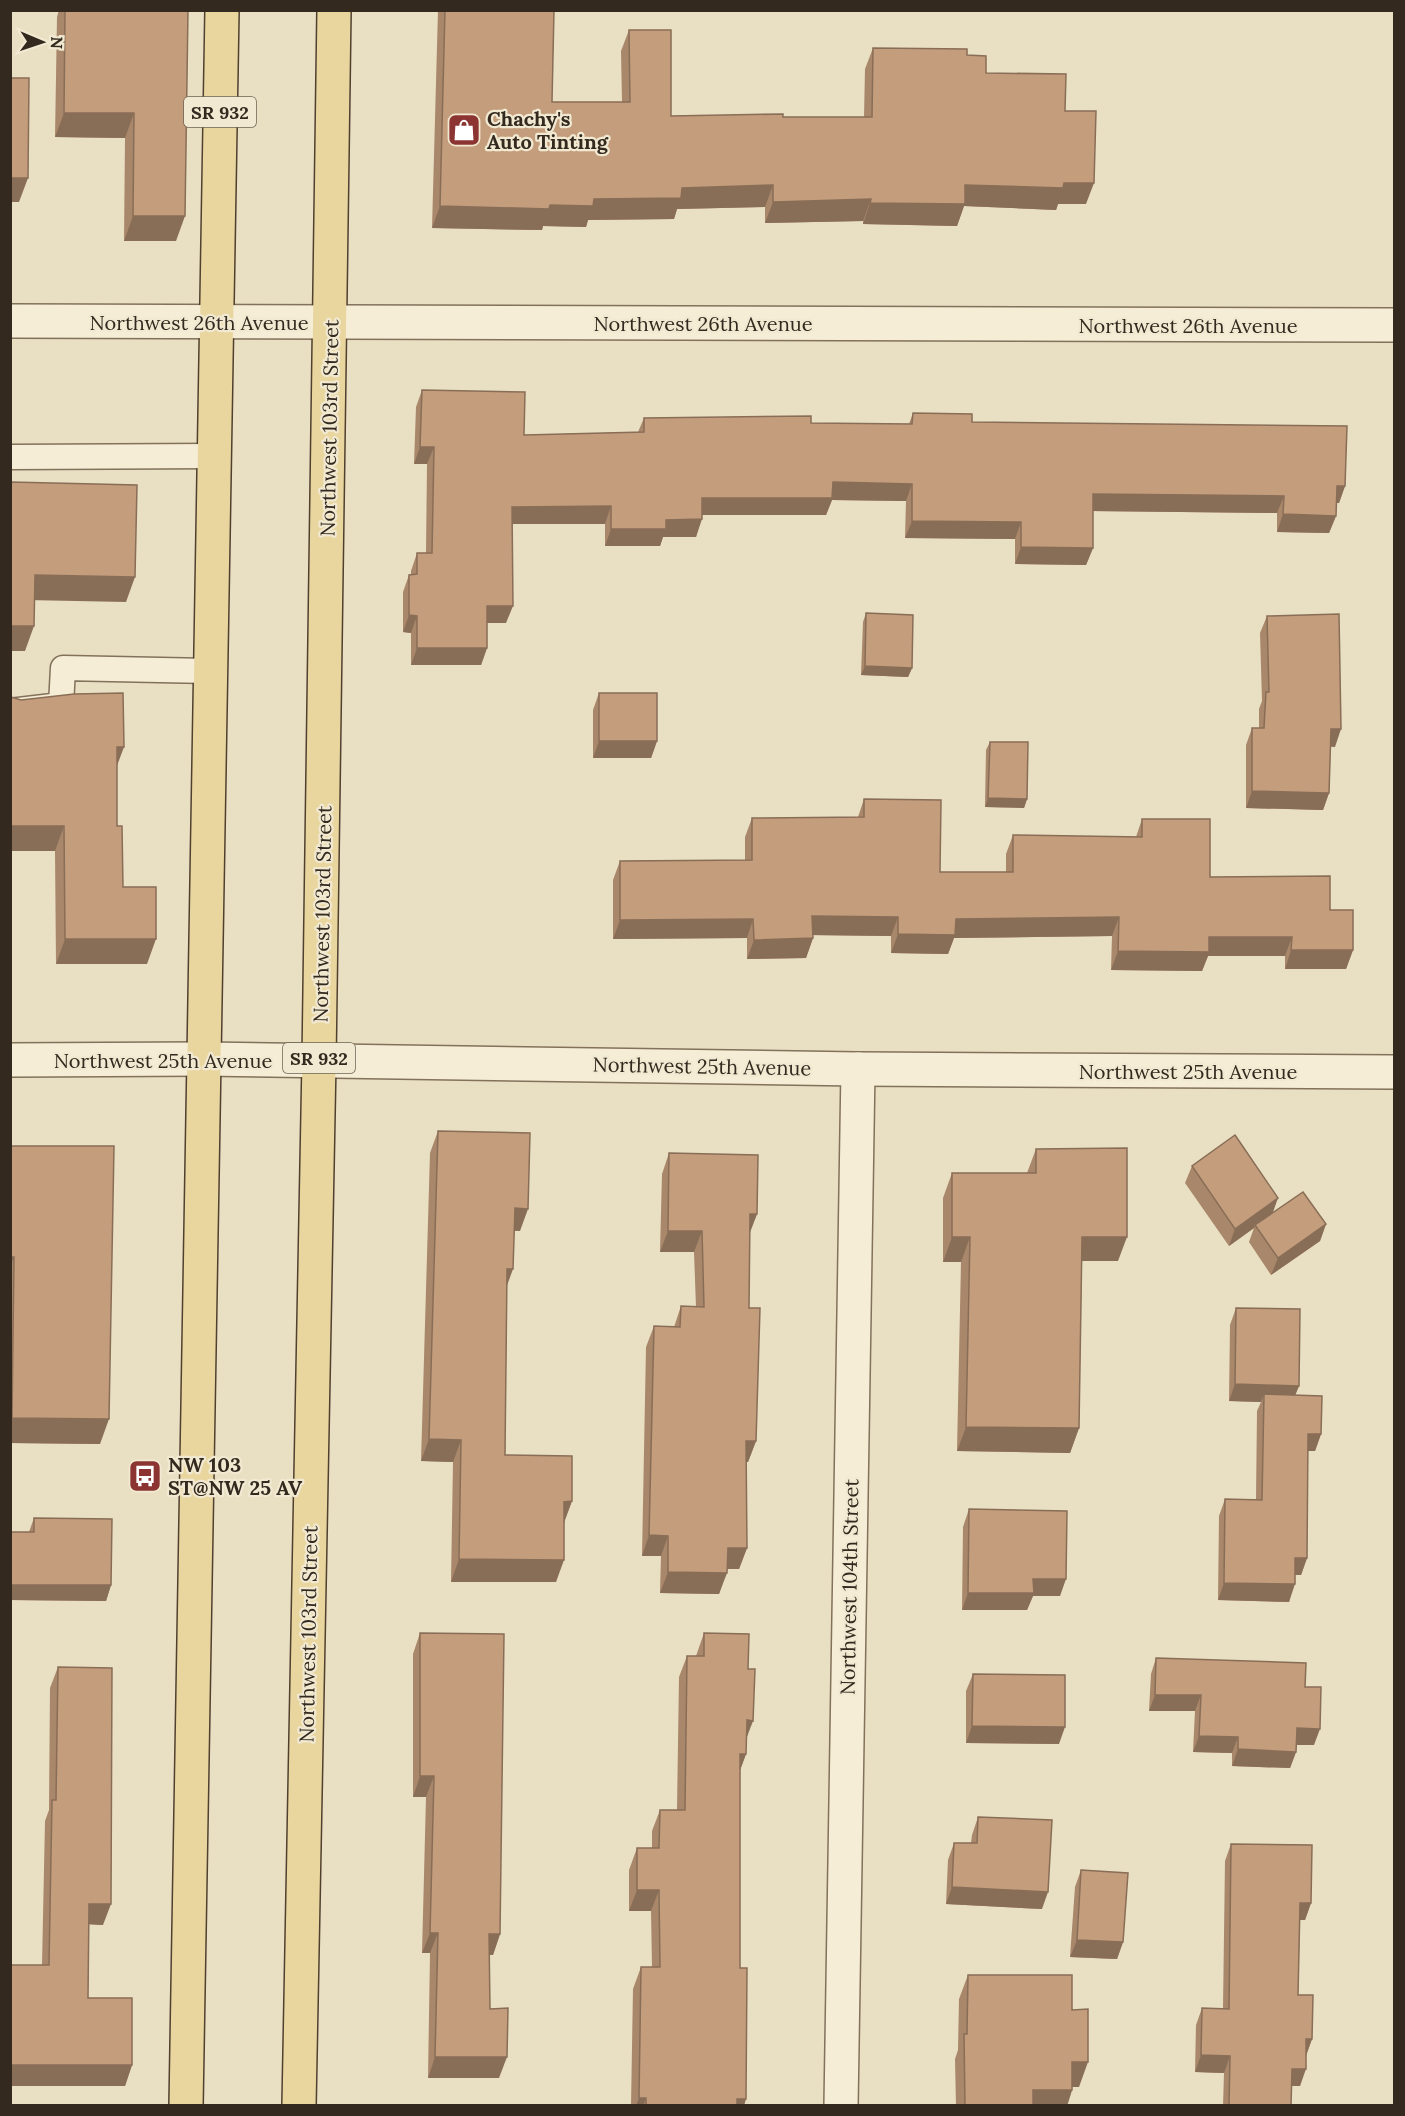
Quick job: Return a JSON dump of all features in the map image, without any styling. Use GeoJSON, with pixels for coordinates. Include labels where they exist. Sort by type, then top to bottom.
{"type":"FeatureCollection","features":[{"type":"Feature","properties":{"kind":"main road","name":"SR 932"},"geometry":{"type":"LineString","coordinates":[[186,2106],[222,10]]}},
{"type":"Feature","properties":{"kind":"main road","name":"Northwest 103rd Street"},"geometry":{"type":"LineString","coordinates":[[299,2106],[320,1061],[334,10]]}},
{"type":"Feature","properties":{"kind":"street","name":"Northwest 26th Avenue"},"geometry":{"type":"LineString","coordinates":[[10,321],[1395,325]]}},
{"type":"Feature","properties":{"kind":"street","name":"Northwest 25th Avenue"},"geometry":{"type":"LineString","coordinates":[[10,1060],[203,1059],[858,1069],[1395,1072]]}},
{"type":"Feature","properties":{"kind":"street","name":"Northwest 104th Street"},"geometry":{"type":"LineString","coordinates":[[841,2106],[858,1069]]}},
{"type":"Feature","properties":{"kind":"lane"},"geometry":{"type":"LineString","coordinates":[[10,457],[214,456]]}},
{"type":"Feature","properties":{"kind":"lane"},"geometry":{"type":"LineString","coordinates":[[10,711],[61,705],[63,668],[209,671]]}},
{"type":"Feature","properties":{"kind":"building"},"geometry":{"type":"Polygon","coordinates":[[[65,10],[188,10],[185,216],[133,216],[134,113],[64,113],[65,10]]]}},
{"type":"Feature","properties":{"kind":"building"},"geometry":{"type":"Polygon","coordinates":[[[445,10],[554,10],[552,102],[630,102],[629,30],[671,30],[671,116],[783,114],[783,117],[872,117],[873,48],[967,49],[967,55],[986,56],[986,73],[1066,74],[1065,111],[1096,111],[1094,183],[1064,183],[1063,188],[965,185],[965,204],[870,203],[871,199],[773,202],[773,185],[682,188],[681,198],[594,199],[593,206],[550,205],[549,209],[440,206],[445,10]]]}},
{"type":"Feature","properties":{"kind":"building"},"geometry":{"type":"Polygon","coordinates":[[[10,78],[29,78],[28,178],[10,178],[10,78]]]}},
{"type":"Feature","properties":{"kind":"building"},"geometry":{"type":"Polygon","coordinates":[[[422,390],[525,392],[524,435],[644,432],[644,418],[811,416],[811,423],[912,424],[913,413],[972,414],[972,422],[1347,426],[1345,486],[1337,486],[1336,516],[1283,514],[1284,496],[1093,494],[1093,548],[1021,547],[1021,522],[912,521],[912,484],[833,482],[832,498],[702,498],[702,519],[666,520],[666,529],[611,529],[611,506],[512,507],[513,606],[487,606],[487,648],[417,648],[417,616],[409,615],[409,575],[417,574],[417,553],[432,553],[434,447],[420,447],[422,390]]]}},
{"type":"Feature","properties":{"kind":"building"},"geometry":{"type":"Polygon","coordinates":[[[10,482],[137,485],[135,577],[35,575],[34,626],[10,626],[10,482]]]}},
{"type":"Feature","properties":{"kind":"building"},"geometry":{"type":"Polygon","coordinates":[[[866,613],[913,615],[912,668],[865,666],[866,613]]]}},
{"type":"Feature","properties":{"kind":"building"},"geometry":{"type":"Polygon","coordinates":[[[1339,614],[1341,729],[1331,729],[1329,793],[1252,791],[1252,728],[1264,728],[1266,692],[1269,692],[1267,616],[1339,614]]]}},
{"type":"Feature","properties":{"kind":"building"},"geometry":{"type":"Polygon","coordinates":[[[123,693],[124,747],[117,747],[117,826],[122,826],[123,887],[156,887],[156,939],[65,939],[64,826],[11,826],[11,697],[21,700],[74,694],[123,693]]]}},
{"type":"Feature","properties":{"kind":"building"},"geometry":{"type":"Polygon","coordinates":[[[599,693],[657,693],[657,741],[599,741],[599,693]]]}},
{"type":"Feature","properties":{"kind":"building"},"geometry":{"type":"Polygon","coordinates":[[[990,742],[1028,742],[1027,799],[988,798],[990,742]]]}},
{"type":"Feature","properties":{"kind":"building"},"geometry":{"type":"Polygon","coordinates":[[[864,799],[941,800],[940,872],[1013,872],[1013,835],[1142,837],[1142,819],[1210,819],[1210,877],[1330,876],[1330,910],[1353,910],[1353,950],[1291,950],[1292,937],[1209,937],[1209,952],[1118,951],[1119,917],[956,919],[955,935],[898,934],[898,917],[812,916],[813,938],[754,940],[753,919],[620,920],[620,861],[752,860],[752,818],[864,817],[864,799]]]}},
{"type":"Feature","properties":{"kind":"building"},"geometry":{"type":"Polygon","coordinates":[[[438,1131],[530,1133],[528,1209],[515,1208],[513,1269],[507,1269],[505,1455],[572,1456],[572,1501],[564,1502],[564,1560],[459,1559],[461,1440],[429,1439],[438,1131]]]}},
{"type":"Feature","properties":{"kind":"building"},"geometry":{"type":"Polygon","coordinates":[[[1235,1135],[1278,1198],[1235,1229],[1192,1166],[1235,1135]]]}},
{"type":"Feature","properties":{"kind":"building"},"geometry":{"type":"Polygon","coordinates":[[[10,1146],[114,1146],[109,1419],[12,1418],[14,1257],[10,1257],[10,1146]]]}},
{"type":"Feature","properties":{"kind":"building"},"geometry":{"type":"Polygon","coordinates":[[[1127,1148],[1127,1237],[1082,1237],[1079,1428],[966,1427],[970,1237],[952,1237],[952,1173],[1036,1173],[1036,1149],[1127,1148]]]}},
{"type":"Feature","properties":{"kind":"building"},"geometry":{"type":"Polygon","coordinates":[[[669,1153],[758,1155],[757,1214],[750,1214],[749,1308],[760,1308],[756,1441],[746,1441],[747,1548],[728,1548],[727,1573],[668,1572],[668,1536],[649,1535],[654,1326],[680,1327],[681,1306],[704,1307],[702,1231],[668,1231],[669,1153]]]}},
{"type":"Feature","properties":{"kind":"building"},"geometry":{"type":"Polygon","coordinates":[[[1303,1192],[1326,1224],[1278,1258],[1255,1225],[1303,1192]]]}},
{"type":"Feature","properties":{"kind":"building"},"geometry":{"type":"Polygon","coordinates":[[[1236,1308],[1300,1309],[1299,1386],[1235,1384],[1236,1308]]]}},
{"type":"Feature","properties":{"kind":"building"},"geometry":{"type":"Polygon","coordinates":[[[1264,1394],[1322,1396],[1321,1434],[1308,1434],[1307,1558],[1295,1558],[1295,1584],[1224,1583],[1225,1499],[1262,1500],[1264,1394]]]}},
{"type":"Feature","properties":{"kind":"building"},"geometry":{"type":"Polygon","coordinates":[[[969,1509],[1067,1511],[1066,1579],[1033,1579],[1034,1593],[968,1593],[969,1509]]]}},
{"type":"Feature","properties":{"kind":"building"},"geometry":{"type":"Polygon","coordinates":[[[34,1518],[112,1519],[111,1585],[10,1585],[10,1532],[34,1532],[34,1518]]]}},
{"type":"Feature","properties":{"kind":"building"},"geometry":{"type":"Polygon","coordinates":[[[420,1633],[504,1634],[500,1934],[489,1934],[490,2009],[508,2008],[507,2057],[435,2057],[438,1933],[430,1933],[434,1776],[420,1776],[420,1633]]]}},
{"type":"Feature","properties":{"kind":"building"},"geometry":{"type":"Polygon","coordinates":[[[704,1633],[749,1634],[748,1669],[755,1669],[753,1721],[747,1720],[746,1754],[740,1754],[740,1968],[747,1968],[746,2099],[737,2099],[737,2106],[646,2106],[646,2098],[639,2098],[641,1967],[660,1967],[659,1890],[637,1890],[637,1848],[659,1848],[660,1810],[685,1810],[687,1656],[704,1656],[704,1633]]]}},
{"type":"Feature","properties":{"kind":"building"},"geometry":{"type":"Polygon","coordinates":[[[1156,1658],[1306,1663],[1305,1687],[1321,1687],[1320,1729],[1297,1728],[1296,1752],[1238,1749],[1238,1737],[1199,1736],[1201,1695],[1155,1695],[1156,1658]]]}},
{"type":"Feature","properties":{"kind":"building"},"geometry":{"type":"Polygon","coordinates":[[[58,1667],[112,1668],[111,1904],[89,1904],[88,1998],[132,1998],[132,2065],[10,2065],[10,1965],[49,1965],[52,1800],[56,1800],[58,1667]]]}},
{"type":"Feature","properties":{"kind":"building"},"geometry":{"type":"Polygon","coordinates":[[[973,1674],[1065,1675],[1065,1727],[972,1726],[973,1674]]]}},
{"type":"Feature","properties":{"kind":"building"},"geometry":{"type":"Polygon","coordinates":[[[978,1817],[1052,1820],[1048,1892],[952,1887],[954,1843],[977,1843],[978,1817]]]}},
{"type":"Feature","properties":{"kind":"building"},"geometry":{"type":"Polygon","coordinates":[[[1231,1844],[1312,1845],[1311,1903],[1300,1903],[1298,1995],[1313,1995],[1312,2039],[1306,2039],[1306,2069],[1292,2069],[1291,2106],[1229,2106],[1230,2056],[1201,2055],[1202,2008],[1229,2009],[1231,1844]]]}},
{"type":"Feature","properties":{"kind":"building"},"geometry":{"type":"Polygon","coordinates":[[[1081,1870],[1128,1873],[1123,1942],[1077,1940],[1081,1870]]]}},
{"type":"Feature","properties":{"kind":"building"},"geometry":{"type":"Polygon","coordinates":[[[968,1975],[1072,1975],[1072,2010],[1088,2009],[1088,2062],[1072,2062],[1072,2090],[1033,2090],[1033,2106],[965,2106],[964,2034],[967,2034],[968,1975]]]}},
{"type":"Feature","properties":{"kind":"place","name":"Chachy's Auto Tinting"},"geometry":{"type":"Point","coordinates":[464,130]}},
{"type":"Feature","properties":{"kind":"place","name":"NW 103 ST@NW 25 AV"},"geometry":{"type":"Point","coordinates":[145,1476]}}]}
